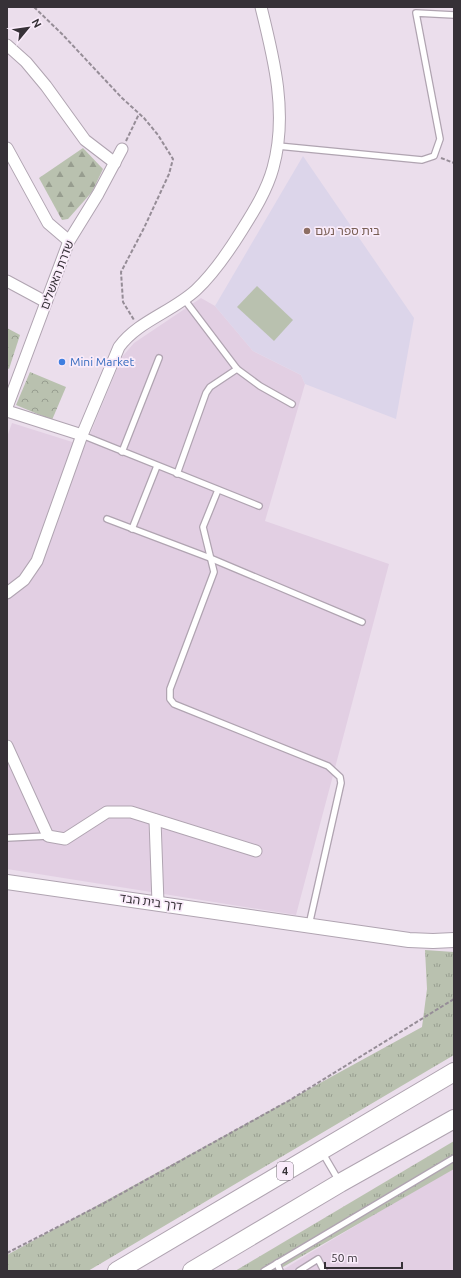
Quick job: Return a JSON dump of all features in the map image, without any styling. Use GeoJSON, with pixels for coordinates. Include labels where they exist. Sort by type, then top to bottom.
{"type":"FeatureCollection","features":[{"type":"Feature","properties":{"kind":"highway","name":"4"},"geometry":{"type":"LineString","coordinates":[[117,1271],[454,1072]]}},
{"type":"Feature","properties":{"kind":"highway"},"geometry":{"type":"LineString","coordinates":[[192,1271],[340,1183],[454,1118]]}},
{"type":"Feature","properties":{"kind":"street"},"geometry":{"type":"LineString","coordinates":[[7,594],[24,580],[37,561],[82,435],[111,362],[126,337],[196,290],[213,272],[247,222],[264,192],[273,169],[278,146],[279,111],[278,87],[273,57],[261,7]]}},
{"type":"Feature","properties":{"kind":"street"},"geometry":{"type":"LineString","coordinates":[[7,45],[26,62],[41,80],[85,140],[115,164]]}},
{"type":"Feature","properties":{"kind":"street"},"geometry":{"type":"LineString","coordinates":[[7,148],[48,223],[69,241]]}},
{"type":"Feature","properties":{"kind":"street","name":"שדרת האשלים"},"geometry":{"type":"LineString","coordinates":[[7,408],[69,241],[115,164],[122,149]]}},
{"type":"Feature","properties":{"kind":"street"},"geometry":{"type":"LineString","coordinates":[[7,281],[46,302]]}},
{"type":"Feature","properties":{"kind":"street"},"geometry":{"type":"LineString","coordinates":[[7,411],[82,435]]}},
{"type":"Feature","properties":{"kind":"street"},"geometry":{"type":"LineString","coordinates":[[7,746],[48,836],[65,839],[108,812],[131,812],[256,851]]}},
{"type":"Feature","properties":{"kind":"street"},"geometry":{"type":"LineString","coordinates":[[155,820],[158,903]]}},
{"type":"Feature","properties":{"kind":"street","name":"דרך בית הבד"},"geometry":{"type":"LineString","coordinates":[[7,882],[409,940],[433,942],[454,940]]}},
{"type":"Feature","properties":{"kind":"lane"},"geometry":{"type":"LineString","coordinates":[[278,146],[422,160],[434,156],[440,139],[416,13],[454,15]]}},
{"type":"Feature","properties":{"kind":"lane"},"geometry":{"type":"LineString","coordinates":[[184,299],[237,368],[260,386],[292,404]]}},
{"type":"Feature","properties":{"kind":"lane"},"geometry":{"type":"LineString","coordinates":[[122,452],[159,358]]}},
{"type":"Feature","properties":{"kind":"lane"},"geometry":{"type":"LineString","coordinates":[[177,474],[206,393],[210,387],[237,368]]}},
{"type":"Feature","properties":{"kind":"lane"},"geometry":{"type":"LineString","coordinates":[[82,435],[259,506]]}},
{"type":"Feature","properties":{"kind":"lane"},"geometry":{"type":"LineString","coordinates":[[132,529],[157,466]]}},
{"type":"Feature","properties":{"kind":"lane"},"geometry":{"type":"LineString","coordinates":[[218,490],[203,527],[214,572],[170,689],[170,699],[174,704],[328,766],[340,777],[341,783],[309,925]]}},
{"type":"Feature","properties":{"kind":"lane"},"geometry":{"type":"LineString","coordinates":[[107,519],[210,558],[362,622]]}},
{"type":"Feature","properties":{"kind":"lane"},"geometry":{"type":"LineString","coordinates":[[7,838],[48,836]]}},
{"type":"Feature","properties":{"kind":"lane"},"geometry":{"type":"LineString","coordinates":[[321,1150],[340,1183]]}},
{"type":"Feature","properties":{"kind":"lane"},"geometry":{"type":"LineString","coordinates":[[264,1271],[454,1158]]}},
{"type":"Feature","properties":{"kind":"lane"},"geometry":{"type":"LineString","coordinates":[[299,1271],[318,1259],[324,1271]]}},
{"type":"Feature","properties":{"kind":"lane"},"geometry":{"type":"LineString","coordinates":[[276,1263],[280,1271]]}},
{"type":"Feature","properties":{"kind":"path"},"geometry":{"type":"LineString","coordinates":[[122,149],[139,114]]}},
{"type":"Feature","properties":{"kind":"path"},"geometry":{"type":"LineString","coordinates":[[434,156],[454,163]]}},
{"type":"Feature","properties":{"kind":"path"},"geometry":{"type":"LineString","coordinates":[[7,1253],[108,1201],[290,1100],[454,999]]}},
{"type":"Feature","properties":{"kind":"shaded area","name":"בית ספר נעם"},"geometry":{"type":"Polygon","coordinates":[[[303,156],[414,318],[396,419],[305,384],[301,375],[253,351],[215,306],[303,156]]]}},
{"type":"Feature","properties":{"kind":"shaded area"},"geometry":{"type":"Polygon","coordinates":[[[201,298],[215,306],[253,351],[301,375],[305,384],[265,521],[389,564],[296,915],[7,869],[7,437],[12,423],[85,446],[122,357],[134,343],[201,298]]]}},
{"type":"Feature","properties":{"kind":"shaded area"},"geometry":{"type":"Polygon","coordinates":[[[454,1167],[454,1271],[281,1271],[310,1253],[454,1167]]]}},
{"type":"Feature","properties":{"kind":"green space"},"geometry":{"type":"Polygon","coordinates":[[[83,148],[103,169],[92,192],[68,219],[62,220],[39,178],[83,148]]]}},
{"type":"Feature","properties":{"kind":"green space"},"geometry":{"type":"Polygon","coordinates":[[[257,286],[293,320],[274,341],[237,307],[257,286]]]}},
{"type":"Feature","properties":{"kind":"green space"},"geometry":{"type":"Polygon","coordinates":[[[7,328],[20,335],[9,369],[7,368],[7,328]]]}},
{"type":"Feature","properties":{"kind":"green space"},"geometry":{"type":"Polygon","coordinates":[[[30,372],[66,387],[52,420],[16,405],[30,372]]]}},
{"type":"Feature","properties":{"kind":"green space"},"geometry":{"type":"Polygon","coordinates":[[[425,950],[454,952],[454,1055],[88,1271],[7,1271],[7,1255],[422,1027],[427,989],[425,950]]]}},
{"type":"Feature","properties":{"kind":"green space"},"geometry":{"type":"Polygon","coordinates":[[[454,1141],[454,1169],[276,1271],[235,1271],[454,1141]]]}},
{"type":"Feature","properties":{"kind":"place","name":"בית ספר נעם"},"geometry":{"type":"Point","coordinates":[307,231]}},
{"type":"Feature","properties":{"kind":"place","name":"Mini Market"},"geometry":{"type":"Point","coordinates":[62,362]}}]}
